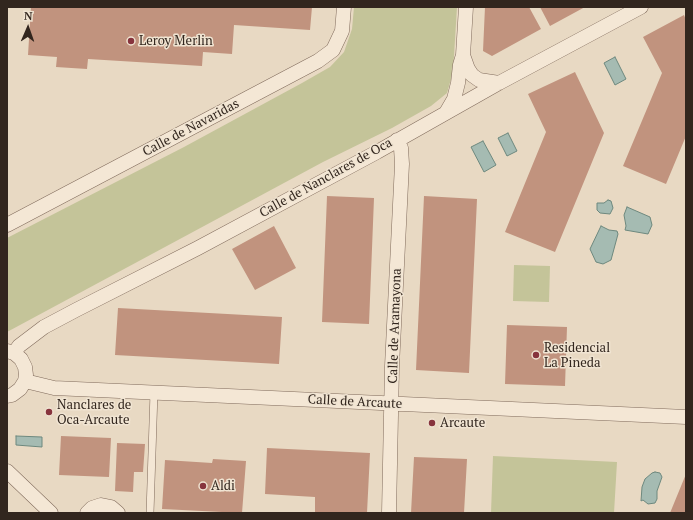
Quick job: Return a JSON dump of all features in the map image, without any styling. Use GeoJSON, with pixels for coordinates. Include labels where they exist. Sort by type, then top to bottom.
{"type":"FeatureCollection","features":[{"type":"Feature","properties":{"kind":"street","name":"Calle de Navaridas"},"geometry":{"type":"LineString","coordinates":[[7,225],[318,61],[333,50],[342,31],[344,7]]}},
{"type":"Feature","properties":{"kind":"street"},"geometry":{"type":"LineString","coordinates":[[447,112],[454,99],[463,56],[466,7]]}},
{"type":"Feature","properties":{"kind":"street","name":"Calle de Nanclares de Oca"},"geometry":{"type":"LineString","coordinates":[[10,352],[44,327],[205,244],[377,152],[498,83],[641,7]]}},
{"type":"Feature","properties":{"kind":"street"},"geometry":{"type":"LineString","coordinates":[[463,56],[468,70],[472,75],[479,80],[498,83]]}},
{"type":"Feature","properties":{"kind":"street","name":"Calle de Aramayona"},"geometry":{"type":"LineString","coordinates":[[389,513],[402,164],[401,148],[397,140]]}},
{"type":"Feature","properties":{"kind":"street"},"geometry":{"type":"LineString","coordinates":[[7,396],[20,390],[25,382],[26,375],[25,367],[21,359],[10,352]]}},
{"type":"Feature","properties":{"kind":"street","name":"Calle de Arcaute"},"geometry":{"type":"LineString","coordinates":[[25,382],[54,388],[686,417]]}},
{"type":"Feature","properties":{"kind":"street"},"geometry":{"type":"LineString","coordinates":[[7,471],[51,513]]}},
{"type":"Feature","properties":{"kind":"street"},"geometry":{"type":"LineString","coordinates":[[87,513],[92,508],[101,505],[111,507],[118,513]]}},
{"type":"Feature","properties":{"kind":"lane"},"geometry":{"type":"LineString","coordinates":[[150,513],[154,392]]}},
{"type":"Feature","properties":{"kind":"green space"},"geometry":{"type":"Polygon","coordinates":[[[354,7],[457,7],[453,72],[447,93],[431,106],[392,128],[323,162],[7,332],[7,238],[184,147],[330,67],[344,52],[352,29],[354,7]]]}},
{"type":"Feature","properties":{"kind":"green space"},"geometry":{"type":"Polygon","coordinates":[[[514,265],[550,266],[549,302],[513,301],[514,265]]]}},
{"type":"Feature","properties":{"kind":"green space"},"geometry":{"type":"Polygon","coordinates":[[[493,456],[617,462],[614,513],[491,513],[493,456]]]}},
{"type":"Feature","properties":{"kind":"shaded area"},"geometry":{"type":"Polygon","coordinates":[[[615,57],[626,79],[615,85],[604,63],[615,57]]]}},
{"type":"Feature","properties":{"kind":"shaded area"},"geometry":{"type":"Polygon","coordinates":[[[508,133],[517,151],[507,156],[498,138],[508,133]]]}},
{"type":"Feature","properties":{"kind":"shaded area"},"geometry":{"type":"Polygon","coordinates":[[[483,141],[496,165],[484,172],[471,147],[483,141]]]}},
{"type":"Feature","properties":{"kind":"shaded area"},"geometry":{"type":"Polygon","coordinates":[[[608,200],[611,201],[613,208],[610,214],[600,213],[597,210],[597,203],[604,203],[608,200]]]}},
{"type":"Feature","properties":{"kind":"shaded area"},"geometry":{"type":"Polygon","coordinates":[[[627,207],[650,217],[652,225],[648,234],[625,230],[626,226],[624,215],[627,207]]]}},
{"type":"Feature","properties":{"kind":"shaded area"},"geometry":{"type":"Polygon","coordinates":[[[601,226],[609,230],[617,231],[618,234],[611,260],[603,264],[596,262],[590,249],[601,226]]]}},
{"type":"Feature","properties":{"kind":"shaded area"},"geometry":{"type":"Polygon","coordinates":[[[16,436],[42,437],[42,447],[16,445],[16,436]]]}},
{"type":"Feature","properties":{"kind":"shaded area"},"geometry":{"type":"Polygon","coordinates":[[[655,472],[660,473],[662,477],[655,503],[648,504],[643,500],[641,501],[642,487],[645,479],[655,472]]]}},
{"type":"Feature","properties":{"kind":"building","name":"Leroy Merlin"},"geometry":{"type":"Polygon","coordinates":[[[31,7],[312,7],[310,30],[234,25],[232,54],[203,52],[202,66],[88,59],[87,69],[56,67],[57,57],[28,55],[31,7]]]}},
{"type":"Feature","properties":{"kind":"building"},"geometry":{"type":"Polygon","coordinates":[[[485,7],[529,7],[541,29],[492,56],[483,51],[485,7]]]}},
{"type":"Feature","properties":{"kind":"building"},"geometry":{"type":"Polygon","coordinates":[[[540,7],[585,7],[550,26],[540,7]]]}},
{"type":"Feature","properties":{"kind":"building"},"geometry":{"type":"Polygon","coordinates":[[[684,15],[686,20],[686,136],[666,184],[623,166],[662,73],[643,37],[684,15]]]}},
{"type":"Feature","properties":{"kind":"building"},"geometry":{"type":"Polygon","coordinates":[[[575,72],[604,133],[555,252],[505,232],[546,132],[528,94],[575,72]]]}},
{"type":"Feature","properties":{"kind":"building"},"geometry":{"type":"Polygon","coordinates":[[[327,196],[374,198],[369,324],[322,322],[327,196]]]}},
{"type":"Feature","properties":{"kind":"building"},"geometry":{"type":"Polygon","coordinates":[[[424,196],[477,199],[469,373],[416,370],[424,196]]]}},
{"type":"Feature","properties":{"kind":"building"},"geometry":{"type":"Polygon","coordinates":[[[274,226],[296,268],[255,290],[232,249],[274,226]]]}},
{"type":"Feature","properties":{"kind":"building"},"geometry":{"type":"Polygon","coordinates":[[[118,308],[282,317],[279,364],[115,355],[118,308]]]}},
{"type":"Feature","properties":{"kind":"building","name":"Residencial La Pineda"},"geometry":{"type":"Polygon","coordinates":[[[507,325],[567,327],[565,386],[505,384],[507,325]]]}},
{"type":"Feature","properties":{"kind":"building"},"geometry":{"type":"Polygon","coordinates":[[[61,436],[111,438],[109,477],[59,475],[61,436]]]}},
{"type":"Feature","properties":{"kind":"building"},"geometry":{"type":"Polygon","coordinates":[[[117,443],[145,444],[143,472],[134,472],[133,492],[115,491],[117,443]]]}},
{"type":"Feature","properties":{"kind":"building"},"geometry":{"type":"Polygon","coordinates":[[[267,448],[370,453],[367,513],[315,513],[315,497],[265,494],[267,448]]]}},
{"type":"Feature","properties":{"kind":"building"},"geometry":{"type":"Polygon","coordinates":[[[414,457],[467,459],[464,513],[411,513],[414,457]]]}},
{"type":"Feature","properties":{"kind":"building","name":"Aldi"},"geometry":{"type":"Polygon","coordinates":[[[213,459],[246,461],[242,513],[162,509],[165,460],[212,463],[213,459]]]}},
{"type":"Feature","properties":{"kind":"building"},"geometry":{"type":"Polygon","coordinates":[[[686,474],[686,513],[670,513],[686,474]]]}},
{"type":"Feature","properties":{"kind":"place","name":"Leroy Merlin"},"geometry":{"type":"Point","coordinates":[131,41]}},
{"type":"Feature","properties":{"kind":"place","name":"Residencial La Pineda"},"geometry":{"type":"Point","coordinates":[536,355]}},
{"type":"Feature","properties":{"kind":"place","name":"Nanclares de Oca-Arcaute"},"geometry":{"type":"Point","coordinates":[49,412]}},
{"type":"Feature","properties":{"kind":"place","name":"Arcaute"},"geometry":{"type":"Point","coordinates":[432,423]}},
{"type":"Feature","properties":{"kind":"place","name":"Aldi"},"geometry":{"type":"Point","coordinates":[203,486]}}]}
